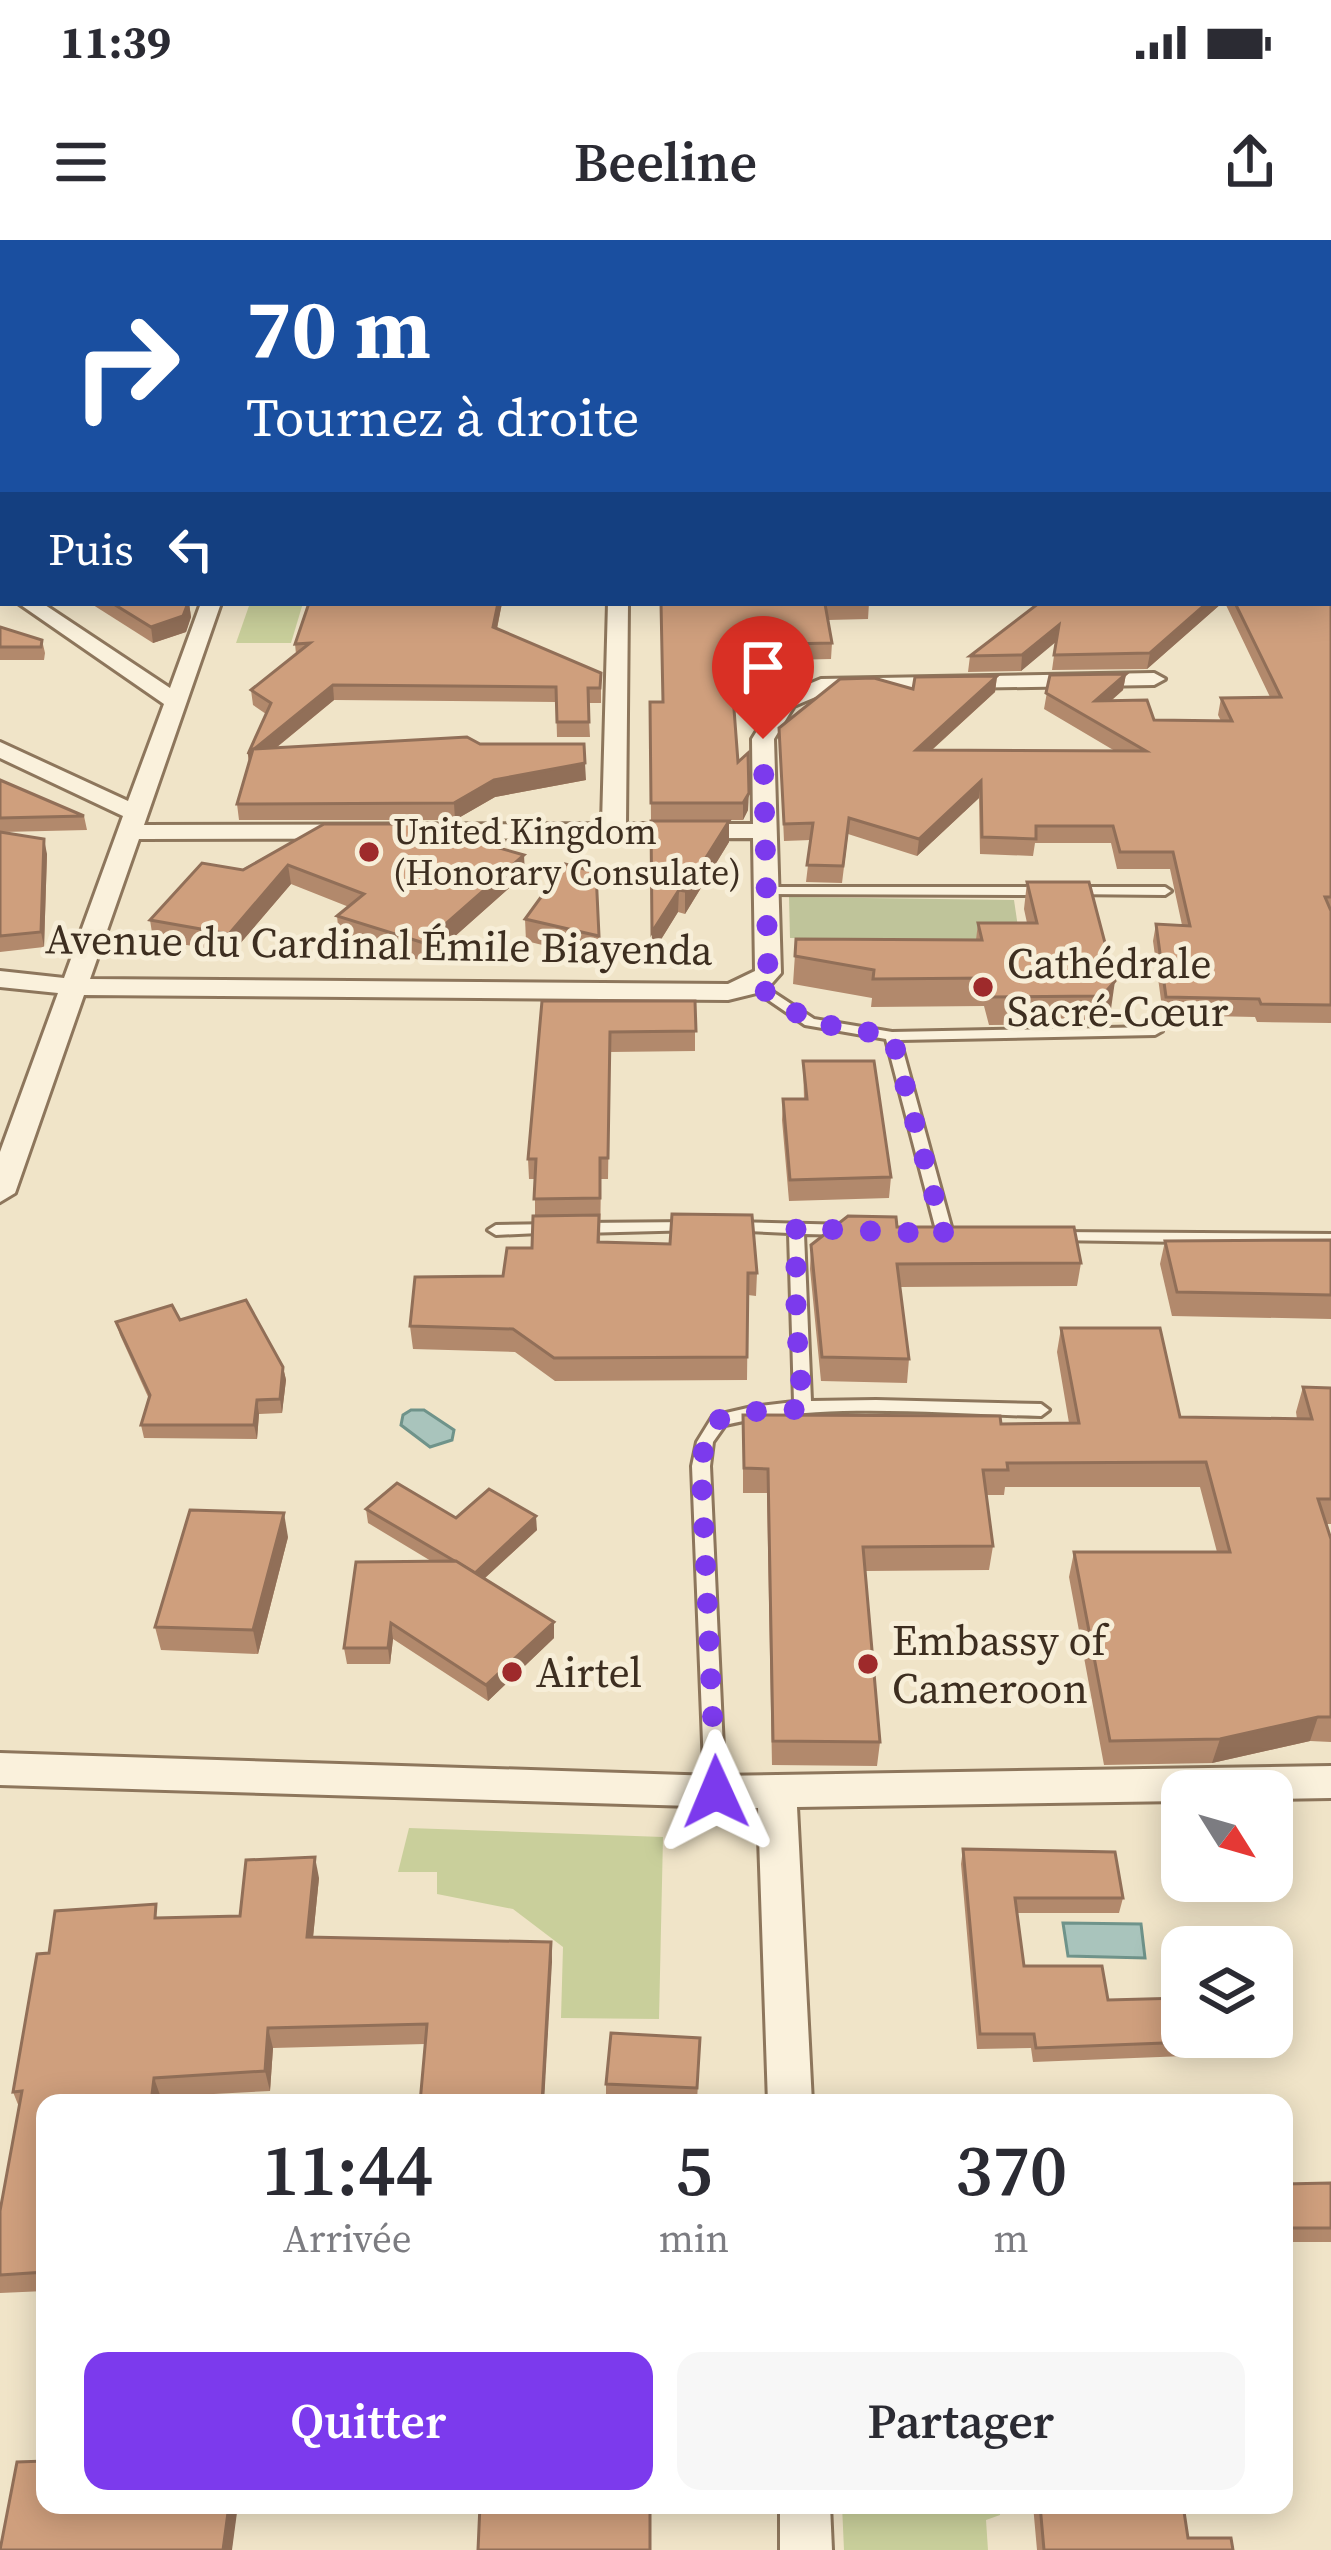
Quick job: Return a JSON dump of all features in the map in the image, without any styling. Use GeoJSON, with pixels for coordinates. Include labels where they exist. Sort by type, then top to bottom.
{"type":"FeatureCollection","features":[{"type":"Feature","properties":{"kind":"street"},"geometry":{"type":"LineString","coordinates":[[32,606],[173,700]]}},
{"type":"Feature","properties":{"kind":"street"},"geometry":{"type":"LineString","coordinates":[[0,1193],[210,606]]}},
{"type":"Feature","properties":{"kind":"street"},"geometry":{"type":"LineString","coordinates":[[614,832],[602,749],[618,606]]}},
{"type":"Feature","properties":{"kind":"street"},"geometry":{"type":"LineString","coordinates":[[756,985],[768,973],[763,739],[786,702],[829,684],[1154,679]]}},
{"type":"Feature","properties":{"kind":"street"},"geometry":{"type":"LineString","coordinates":[[0,749],[129,822],[763,831]]}},
{"type":"Feature","properties":{"kind":"street","name":"Avenue du Cardinal Émile Biayenda"},"geometry":{"type":"LineString","coordinates":[[0,979],[71,987],[728,992],[756,985]]}},
{"type":"Feature","properties":{"kind":"street"},"geometry":{"type":"LineString","coordinates":[[0,1769],[283,1774],[716,1792],[1331,1782]]}},
{"type":"Feature","properties":{"kind":"street"},"geometry":{"type":"LineString","coordinates":[[777,1792],[790,2094]]}},
{"type":"Feature","properties":{"kind":"street"},"geometry":{"type":"LineString","coordinates":[[805,2514],[806,2550]]}},
{"type":"Feature","properties":{"kind":"lane"},"geometry":{"type":"LineString","coordinates":[[767,891],[1165,891]]}},
{"type":"Feature","properties":{"kind":"lane"},"geometry":{"type":"LineString","coordinates":[[756,985],[810,1022],[892,1036],[1155,1031]]}},
{"type":"Feature","properties":{"kind":"lane"},"geometry":{"type":"LineString","coordinates":[[892,1036],[944,1234]]}},
{"type":"Feature","properties":{"kind":"lane"},"geometry":{"type":"LineString","coordinates":[[796,1228],[796,1322],[803,1409]]}},
{"type":"Feature","properties":{"kind":"lane"},"geometry":{"type":"LineString","coordinates":[[496,1229],[860,1231]]}},
{"type":"Feature","properties":{"kind":"lane"},"geometry":{"type":"LineString","coordinates":[[923,1233],[967,1235]]}},
{"type":"Feature","properties":{"kind":"lane"},"geometry":{"type":"LineString","coordinates":[[1034,1237],[1331,1239]]}},
{"type":"Feature","properties":{"kind":"lane"},"geometry":{"type":"LineString","coordinates":[[716,1792],[701,1466],[705,1442],[718,1420],[745,1412],[803,1409],[1041,1410]]}},
{"type":"Feature","properties":{"kind":"green space"},"geometry":{"type":"Polygon","coordinates":[[[249,606],[302,606],[291,643],[236,643],[249,606]]]}},
{"type":"Feature","properties":{"kind":"green space"},"geometry":{"type":"Polygon","coordinates":[[[789,897],[1014,900],[1020,941],[790,938],[789,897]]]}},
{"type":"Feature","properties":{"kind":"green space"},"geometry":{"type":"Polygon","coordinates":[[[409,1828],[663,1837],[659,2019],[561,2018],[563,1947],[513,1909],[437,1894],[437,1872],[398,1872],[409,1828]]]}},
{"type":"Feature","properties":{"kind":"green space"},"geometry":{"type":"Polygon","coordinates":[[[842,2514],[1000,2514],[986,2520],[988,2550],[844,2550],[842,2514]]]}},
{"type":"Feature","properties":{"kind":"water"},"geometry":{"type":"Polygon","coordinates":[[[424,1410],[454,1430],[452,1440],[430,1447],[401,1425],[403,1415],[424,1410]]]}},
{"type":"Feature","properties":{"kind":"water"},"geometry":{"type":"Polygon","coordinates":[[[1063,1923],[1141,1924],[1145,1958],[1068,1956],[1063,1923]]]}},
{"type":"Feature","properties":{"kind":"building"},"geometry":{"type":"Polygon","coordinates":[[[117,606],[187,606],[183,616],[151,627],[117,606]]]}},
{"type":"Feature","properties":{"kind":"building"},"geometry":{"type":"Polygon","coordinates":[[[308,606],[497,606],[493,627],[601,673],[600,688],[588,688],[589,722],[557,722],[556,687],[333,685],[248,754],[271,703],[251,690],[310,643],[295,644],[308,606]]]}},
{"type":"Feature","properties":{"kind":"building"},"geometry":{"type":"Polygon","coordinates":[[[661,606],[825,606],[832,643],[739,645],[739,669],[731,669],[738,762],[748,753],[749,793],[743,803],[651,803],[650,702],[663,702],[661,606]]]}},
{"type":"Feature","properties":{"kind":"building"},"geometry":{"type":"Polygon","coordinates":[[[1035,606],[1204,606],[1150,653],[1054,655],[1059,625],[1022,655],[970,656],[1035,606]]]}},
{"type":"Feature","properties":{"kind":"building"},"geometry":{"type":"Polygon","coordinates":[[[1236,606],[1331,606],[1331,897],[1325,897],[1331,911],[1331,1005],[1166,997],[1156,924],[1190,926],[1173,852],[1120,852],[1113,826],[1036,826],[1036,839],[982,837],[981,781],[919,839],[849,818],[843,866],[807,865],[813,823],[784,824],[779,728],[840,679],[874,678],[913,689],[915,677],[997,676],[916,750],[1146,751],[1046,693],[1050,675],[1126,674],[1095,701],[1147,700],[1154,720],[1232,721],[1221,698],[1281,697],[1236,606]]]}},
{"type":"Feature","properties":{"kind":"building"},"geometry":{"type":"Polygon","coordinates":[[[0,627],[42,640],[41,647],[0,647],[0,627]]]}},
{"type":"Feature","properties":{"kind":"building"},"geometry":{"type":"Polygon","coordinates":[[[467,737],[480,744],[584,744],[585,763],[494,780],[454,803],[237,804],[253,749],[467,737]]]}},
{"type":"Feature","properties":{"kind":"building"},"geometry":{"type":"Polygon","coordinates":[[[0,780],[84,816],[0,818],[0,780]]]}},
{"type":"Feature","properties":{"kind":"building"},"geometry":{"type":"Polygon","coordinates":[[[651,821],[729,821],[685,891],[679,890],[652,932],[651,821]]]}},
{"type":"Feature","properties":{"kind":"building"},"geometry":{"type":"Polygon","coordinates":[[[324,824],[414,824],[524,855],[424,943],[337,916],[364,894],[288,865],[229,934],[150,920],[202,863],[243,870],[324,824]]]}},
{"type":"Feature","properties":{"kind":"building"},"geometry":{"type":"Polygon","coordinates":[[[0,832],[44,839],[41,932],[0,936],[0,832]]]}},
{"type":"Feature","properties":{"kind":"building"},"geometry":{"type":"Polygon","coordinates":[[[565,864],[596,872],[599,936],[525,919],[565,864]]]}},
{"type":"Feature","properties":{"kind":"building"},"geometry":{"type":"Polygon","coordinates":[[[1027,882],[1089,882],[1115,981],[1102,996],[992,997],[988,978],[873,979],[874,970],[795,956],[796,939],[982,940],[978,923],[1037,923],[1027,882]]]}},
{"type":"Feature","properties":{"kind":"building"},"geometry":{"type":"Polygon","coordinates":[[[542,1001],[695,1001],[696,1031],[610,1032],[608,1158],[600,1158],[600,1198],[534,1199],[536,1159],[528,1159],[542,1001]]]}},
{"type":"Feature","properties":{"kind":"building"},"geometry":{"type":"Polygon","coordinates":[[[803,1061],[874,1061],[891,1177],[790,1180],[783,1099],[807,1099],[803,1061]]]}},
{"type":"Feature","properties":{"kind":"building"},"geometry":{"type":"Polygon","coordinates":[[[672,1214],[752,1215],[757,1273],[748,1273],[747,1357],[554,1358],[513,1329],[410,1326],[415,1277],[503,1276],[507,1248],[532,1248],[533,1216],[599,1215],[598,1242],[670,1244],[672,1214]]]}},
{"type":"Feature","properties":{"kind":"building"},"geometry":{"type":"Polygon","coordinates":[[[848,1216],[896,1217],[897,1227],[1074,1227],[1081,1263],[897,1264],[909,1359],[822,1357],[811,1245],[848,1216]]]}},
{"type":"Feature","properties":{"kind":"building"},"geometry":{"type":"Polygon","coordinates":[[[1331,1240],[1331,1295],[1177,1292],[1165,1241],[1331,1240]]]}},
{"type":"Feature","properties":{"kind":"building"},"geometry":{"type":"Polygon","coordinates":[[[246,1300],[283,1367],[280,1399],[257,1400],[254,1425],[141,1425],[150,1395],[116,1322],[172,1305],[180,1320],[246,1300]]]}},
{"type":"Feature","properties":{"kind":"building"},"geometry":{"type":"Polygon","coordinates":[[[1061,1328],[1160,1328],[1180,1417],[1312,1419],[1303,1387],[1331,1388],[1331,1499],[1318,1499],[1331,1539],[1331,1717],[1220,1739],[1110,1741],[1074,1552],[1230,1552],[1206,1462],[1007,1463],[1008,1470],[983,1470],[993,1546],[863,1547],[880,1742],[773,1741],[768,1469],[744,1468],[743,1415],[1000,1416],[1001,1424],[1079,1423],[1061,1328]]]}},
{"type":"Feature","properties":{"kind":"building"},"geometry":{"type":"Polygon","coordinates":[[[397,1483],[456,1518],[489,1489],[536,1516],[475,1573],[366,1509],[397,1483]]]}},
{"type":"Feature","properties":{"kind":"building"},"geometry":{"type":"Polygon","coordinates":[[[190,1510],[284,1513],[253,1630],[155,1627],[190,1510]]]}},
{"type":"Feature","properties":{"kind":"building"},"geometry":{"type":"Polygon","coordinates":[[[456,1561],[554,1622],[486,1685],[391,1623],[388,1648],[344,1648],[356,1562],[456,1561]]]}},
{"type":"Feature","properties":{"kind":"building"},"geometry":{"type":"Polygon","coordinates":[[[963,1849],[1115,1852],[1123,1898],[1015,1898],[1024,1966],[1102,1966],[1108,2000],[1161,1999],[1161,2043],[1036,2048],[1034,2034],[980,2034],[963,1849]]]}},
{"type":"Feature","properties":{"kind":"building"},"geometry":{"type":"Polygon","coordinates":[[[315,1857],[307,1937],[551,1942],[543,2094],[421,2094],[427,2024],[268,2028],[265,2071],[154,2078],[152,2094],[36,2094],[36,2273],[0,2275],[0,2211],[22,2091],[13,2092],[37,1954],[49,1953],[55,1911],[156,1904],[155,1918],[240,1916],[246,1860],[315,1857]]]}},
{"type":"Feature","properties":{"kind":"building"},"geometry":{"type":"Polygon","coordinates":[[[611,2033],[700,2038],[697,2088],[606,2084],[611,2033]]]}},
{"type":"Feature","properties":{"kind":"building"},"geometry":{"type":"Polygon","coordinates":[[[1331,2183],[1331,2228],[1293,2228],[1293,2184],[1331,2183]]]}},
{"type":"Feature","properties":{"kind":"building"},"geometry":{"type":"Polygon","coordinates":[[[36,2461],[36,2514],[228,2514],[223,2550],[0,2550],[17,2462],[36,2461]]]}},
{"type":"Feature","properties":{"kind":"building"},"geometry":{"type":"Polygon","coordinates":[[[480,2514],[650,2514],[650,2550],[478,2550],[480,2514]]]}},
{"type":"Feature","properties":{"kind":"building"},"geometry":{"type":"Polygon","coordinates":[[[1041,2514],[1184,2514],[1188,2538],[1231,2538],[1233,2550],[1044,2550],[1041,2514]]]}},
{"type":"Feature","properties":{"kind":"place","name":"United Kingdom (Honorary Consulate)"},"geometry":{"type":"Point","coordinates":[369,852]}},
{"type":"Feature","properties":{"kind":"place","name":"Cathédrale Sacré-Cœur"},"geometry":{"type":"Point","coordinates":[983,987]}},
{"type":"Feature","properties":{"kind":"place","name":"Embassy of Cameroon"},"geometry":{"type":"Point","coordinates":[868,1664]}},
{"type":"Feature","properties":{"kind":"place","name":"Airtel"},"geometry":{"type":"Point","coordinates":[512,1672]}},
{"type":"Feature","properties":{"kind":"route"},"geometry":{"type":"LineString","coordinates":[[716,1792],[701,1466],[705,1442],[718,1420],[745,1412],[803,1409],[796,1322],[796,1228],[944,1234],[892,1036],[810,1022],[756,985],[768,973],[763,739]]}}]}
